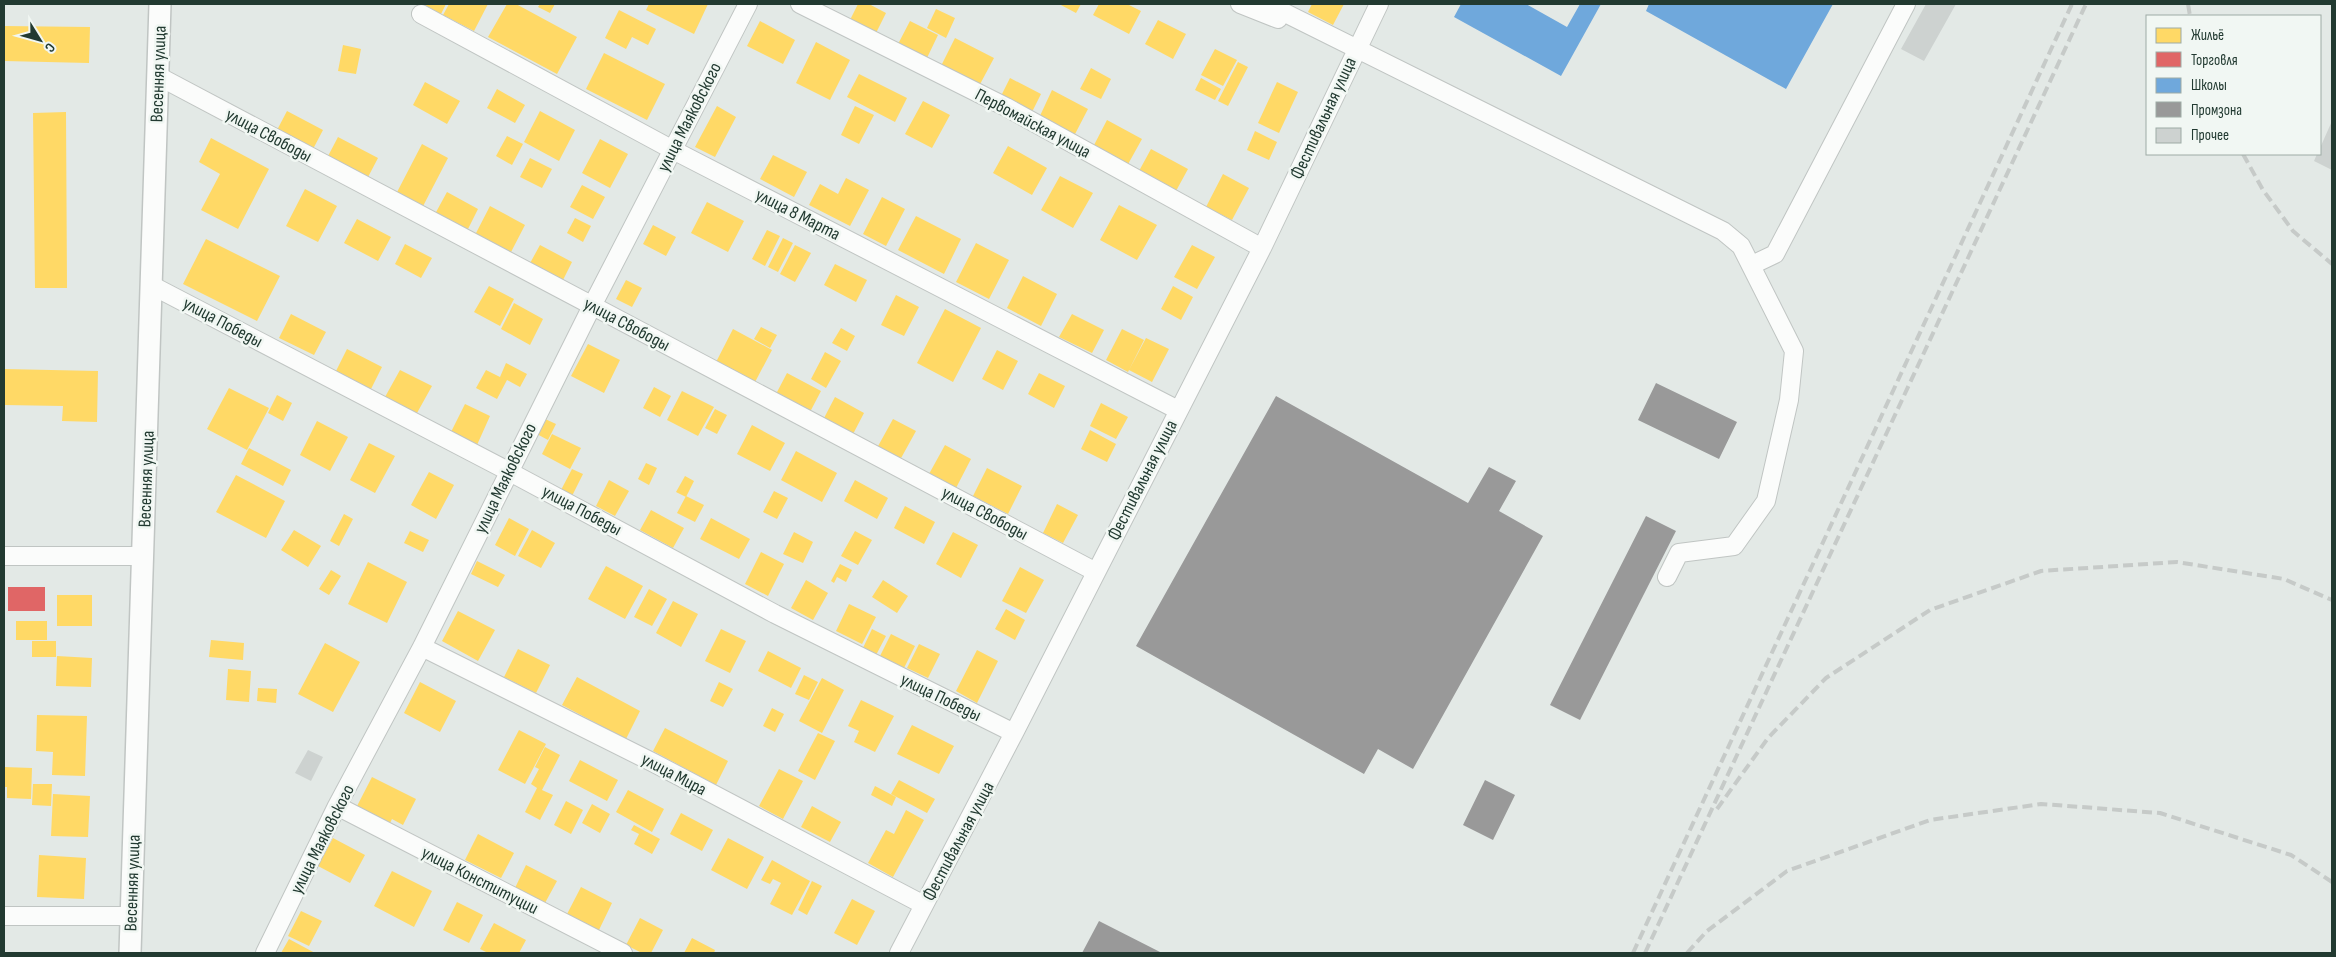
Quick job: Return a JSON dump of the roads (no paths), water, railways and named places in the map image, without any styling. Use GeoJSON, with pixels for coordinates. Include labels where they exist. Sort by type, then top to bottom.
{"type":"FeatureCollection","features":[{"type":"Feature","properties":{"kind":"street","name":"Весенняя улица"},"geometry":{"type":"LineString","coordinates":[[130,953],[160,4]]}},
{"type":"Feature","properties":{"kind":"street","name":"улица Маяковского"},"geometry":{"type":"LineString","coordinates":[[265,953],[338,806],[422,647],[508,471],[748,4]]}},
{"type":"Feature","properties":{"kind":"street","name":"Первомайская улица"},"geometry":{"type":"LineString","coordinates":[[800,4],[1006,107],[1262,248]]}},
{"type":"Feature","properties":{"kind":"street"},"geometry":{"type":"LineString","coordinates":[[1240,4],[1355,50]]}},
{"type":"Feature","properties":{"kind":"street"},"geometry":{"type":"LineString","coordinates":[[1267,4],[1355,50],[1723,232],[1741,246],[1794,351],[1789,400],[1766,501],[1734,546],[1679,553],[1666,578]]}},
{"type":"Feature","properties":{"kind":"street","name":"Фестивальная улица"},"geometry":{"type":"LineString","coordinates":[[899,953],[1014,733],[1262,248],[1355,50],[1379,4]]}},
{"type":"Feature","properties":{"kind":"street"},"geometry":{"type":"LineString","coordinates":[[1752,265],[1775,254],[1906,4]]}},
{"type":"Feature","properties":{"kind":"street","name":"улица 8 Марта"},"geometry":{"type":"LineString","coordinates":[[421,14],[672,150],[1178,410]]}},
{"type":"Feature","properties":{"kind":"street","name":"улица Свободы"},"geometry":{"type":"LineString","coordinates":[[158,76],[1096,572]]}},
{"type":"Feature","properties":{"kind":"street","name":"улица Победы"},"geometry":{"type":"LineString","coordinates":[[152,285],[508,471],[775,614],[1014,733]]}},
{"type":"Feature","properties":{"kind":"street"},"geometry":{"type":"LineString","coordinates":[[4,556],[143,556]]}},
{"type":"Feature","properties":{"kind":"street","name":"улица Мира"},"geometry":{"type":"LineString","coordinates":[[422,647],[654,764],[924,905]]}},
{"type":"Feature","properties":{"kind":"street","name":"улица Конституции"},"geometry":{"type":"LineString","coordinates":[[338,806],[623,953]]}},
{"type":"Feature","properties":{"kind":"street"},"geometry":{"type":"LineString","coordinates":[[4,916],[131,916]]}},
{"type":"Feature","properties":{"kind":"railway"},"geometry":{"type":"LineString","coordinates":[[1633,953],[2072,4]]}},
{"type":"Feature","properties":{"kind":"railway"},"geometry":{"type":"LineString","coordinates":[[1645,953],[2086,4]]}},
{"type":"Feature","properties":{"kind":"railway"},"geometry":{"type":"LineString","coordinates":[[2188,4],[2190,15]]}},
{"type":"Feature","properties":{"kind":"railway"},"geometry":{"type":"LineString","coordinates":[[2244,155],[2263,190],[2293,231],[2332,264]]}},
{"type":"Feature","properties":{"kind":"railway"},"geometry":{"type":"LineString","coordinates":[[1717,809],[1768,738],[1826,678],[1930,610],[2041,571],[2177,562],[2284,579],[2332,600]]}},
{"type":"Feature","properties":{"kind":"railway"},"geometry":{"type":"LineString","coordinates":[[1687,953],[1707,931],[1787,871],[1930,820],[2041,804],[2160,813],[2291,855],[2332,882]]}}]}
